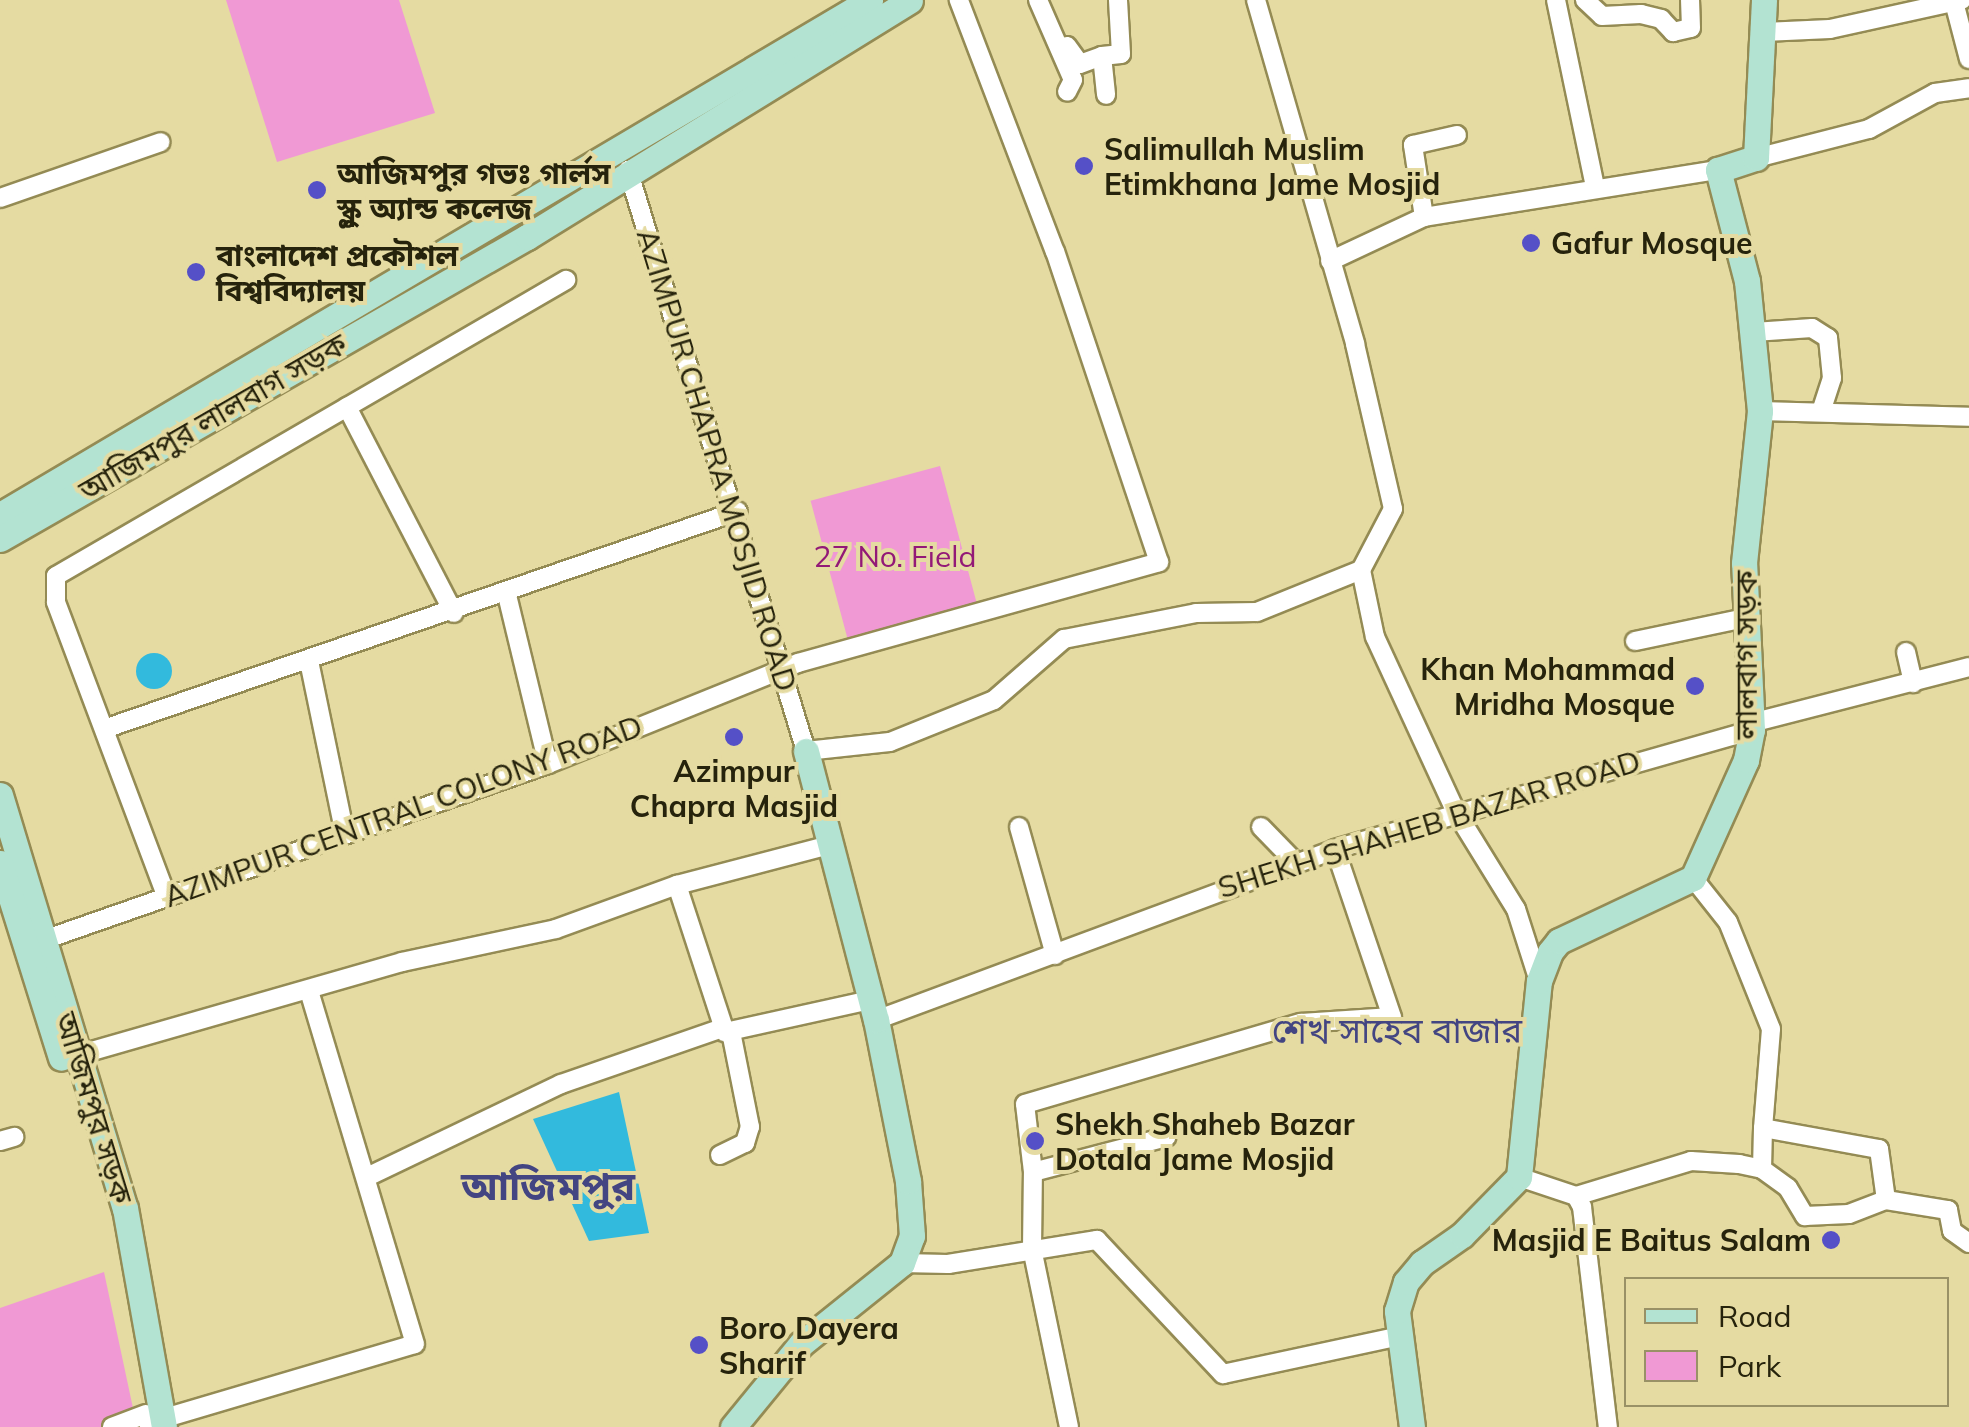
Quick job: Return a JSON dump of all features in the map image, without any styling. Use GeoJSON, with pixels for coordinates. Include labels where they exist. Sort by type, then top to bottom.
{"type":"FeatureCollection","features":[{"type":"Feature","properties":{"kind":"main road"},"geometry":{"type":"LineString","coordinates":[[0,515],[870,0]]}},
{"type":"Feature","properties":{"kind":"main road","name":"আজিমপুর লালবাগ সড়ক"},"geometry":{"type":"LineString","coordinates":[[0,539],[580,203],[910,0]]}},
{"type":"Feature","properties":{"kind":"main road"},"geometry":{"type":"LineString","coordinates":[[1718,170],[1756,158],[1764,0]]}},
{"type":"Feature","properties":{"kind":"main road","name":"লালবাগ সড়ক"},"geometry":{"type":"LineString","coordinates":[[1693,878],[1735,791],[1755,726],[1745,618],[1760,411],[1754,332],[1718,170]]}},
{"type":"Feature","properties":{"kind":"main road"},"geometry":{"type":"LineString","coordinates":[[734,1427],[801,1344],[902,1263],[912,1236],[908,1181],[871,1001],[806,751]]}},
{"type":"Feature","properties":{"kind":"main road","name":"আজিমপুর সড়ক"},"geometry":{"type":"LineString","coordinates":[[0,795],[22,934]]}},
{"type":"Feature","properties":{"kind":"main road","name":"আজিমপুর সড়ক"},"geometry":{"type":"LineString","coordinates":[[0,864],[69,1058],[109,1211],[154,1422]]}},
{"type":"Feature","properties":{"kind":"main road"},"geometry":{"type":"LineString","coordinates":[[1412,1427],[1396,1337],[1406,1282],[1518,1177],[1540,981],[1559,941],[1693,878]]}},
{"type":"Feature","properties":{"kind":"street","name":"AZIMPUR CENTRAL COLONY ROAD"},"geometry":{"type":"LineString","coordinates":[[22,934],[166,895],[344,830],[548,764],[781,670],[1159,562],[1055,252],[959,0]]}},
{"type":"Feature","properties":{"kind":"street"},"geometry":{"type":"LineString","coordinates":[[1038,0],[1041,15],[1080,64],[1121,54],[1118,0]]}},
{"type":"Feature","properties":{"kind":"street"},"geometry":{"type":"LineString","coordinates":[[1256,0],[1330,262],[1392,509],[1361,570],[1374,637],[1400,703],[1456,812],[1516,908],[1540,981]]}},
{"type":"Feature","properties":{"kind":"street"},"geometry":{"type":"LineString","coordinates":[[1556,0],[1595,186]]}},
{"type":"Feature","properties":{"kind":"street"},"geometry":{"type":"LineString","coordinates":[[1586,0],[1602,16],[1641,14],[1661,20],[1672,32],[1691,28],[1690,0]]}},
{"type":"Feature","properties":{"kind":"street"},"geometry":{"type":"LineString","coordinates":[[1764,32],[1830,30],[1958,1],[1969,60]]}},
{"type":"Feature","properties":{"kind":"street"},"geometry":{"type":"LineString","coordinates":[[1058,34],[1073,80],[1067,92]]}},
{"type":"Feature","properties":{"kind":"street"},"geometry":{"type":"LineString","coordinates":[[1102,56],[1106,95]]}},
{"type":"Feature","properties":{"kind":"street"},"geometry":{"type":"LineString","coordinates":[[1756,158],[1869,129],[1935,93],[1969,88]]}},
{"type":"Feature","properties":{"kind":"street"},"geometry":{"type":"LineString","coordinates":[[1424,216],[1413,145],[1457,136]]}},
{"type":"Feature","properties":{"kind":"street"},"geometry":{"type":"LineString","coordinates":[[0,198],[161,142]]}},
{"type":"Feature","properties":{"kind":"street","name":"AZIMPUR CHAPRA MOSJID ROAD"},"geometry":{"type":"LineString","coordinates":[[628,170],[738,511],[806,751]]}},
{"type":"Feature","properties":{"kind":"street"},"geometry":{"type":"LineString","coordinates":[[1330,262],[1424,216],[1506,207],[1595,186],[1718,170]]}},
{"type":"Feature","properties":{"kind":"street"},"geometry":{"type":"LineString","coordinates":[[166,895],[56,602],[56,576],[566,280]]}},
{"type":"Feature","properties":{"kind":"street"},"geometry":{"type":"LineString","coordinates":[[1754,332],[1812,328],[1828,338],[1832,378],[1822,409]]}},
{"type":"Feature","properties":{"kind":"street"},"geometry":{"type":"LineString","coordinates":[[347,407],[454,614]]}},
{"type":"Feature","properties":{"kind":"street"},"geometry":{"type":"LineString","coordinates":[[1760,411],[1822,409],[1969,416]]}},
{"type":"Feature","properties":{"kind":"street"},"geometry":{"type":"LineString","coordinates":[[104,729],[454,614],[738,511]]}},
{"type":"Feature","properties":{"kind":"street"},"geometry":{"type":"LineString","coordinates":[[806,751],[890,742],[994,700],[1064,639],[1196,613],[1257,612],[1361,570]]}},
{"type":"Feature","properties":{"kind":"street"},"geometry":{"type":"LineString","coordinates":[[506,594],[548,764]]}},
{"type":"Feature","properties":{"kind":"street"},"geometry":{"type":"LineString","coordinates":[[1635,641],[1745,618]]}},
{"type":"Feature","properties":{"kind":"street"},"geometry":{"type":"LineString","coordinates":[[1906,652],[1914,682]]}},
{"type":"Feature","properties":{"kind":"street"},"geometry":{"type":"LineString","coordinates":[[309,662],[344,830]]}},
{"type":"Feature","properties":{"kind":"street","name":"SHEKH SHAHEB BAZAR ROAD"},"geometry":{"type":"LineString","coordinates":[[366,1177],[561,1084],[727,1030],[871,1001],[916,1006],[1335,849],[1969,668]]}},
{"type":"Feature","properties":{"kind":"street"},"geometry":{"type":"LineString","coordinates":[[1019,827],[1055,954]]}},
{"type":"Feature","properties":{"kind":"street"},"geometry":{"type":"LineString","coordinates":[[1261,827],[1295,862]]}},
{"type":"Feature","properties":{"kind":"street"},"geometry":{"type":"LineString","coordinates":[[69,1058],[308,990],[556,929],[677,885],[832,844]]}},
{"type":"Feature","properties":{"kind":"street"},"geometry":{"type":"LineString","coordinates":[[1070,1427],[1032,1249],[1033,1172],[1026,1104],[1301,1023],[1392,1017],[1335,849]]}},
{"type":"Feature","properties":{"kind":"street"},"geometry":{"type":"LineString","coordinates":[[1693,878],[1728,922],[1771,1029],[1762,1169]]}},
{"type":"Feature","properties":{"kind":"street"},"geometry":{"type":"LineString","coordinates":[[677,885],[727,1030],[750,1127],[745,1143],[720,1155]]}},
{"type":"Feature","properties":{"kind":"street"},"geometry":{"type":"LineString","coordinates":[[112,1427],[154,1422],[415,1344],[308,990]]}},
{"type":"Feature","properties":{"kind":"street"},"geometry":{"type":"LineString","coordinates":[[871,1001],[916,1006]]}},
{"type":"Feature","properties":{"kind":"street"},"geometry":{"type":"LineString","coordinates":[[1763,1128],[1879,1149],[1886,1200]]}},
{"type":"Feature","properties":{"kind":"street"},"geometry":{"type":"LineString","coordinates":[[1033,1172],[1166,1137]]}},
{"type":"Feature","properties":{"kind":"street"},"geometry":{"type":"LineString","coordinates":[[1518,1177],[1576,1196],[1690,1161],[1762,1169],[1788,1188],[1804,1216],[1848,1214],[1886,1200],[1948,1210],[1952,1232],[1969,1242]]}},
{"type":"Feature","properties":{"kind":"street"},"geometry":{"type":"LineString","coordinates":[[1576,1196],[1608,1427]]}},
{"type":"Feature","properties":{"kind":"street"},"geometry":{"type":"LineString","coordinates":[[902,1263],[948,1264],[1097,1240],[1223,1374],[1396,1337]]}},
{"type":"Feature","properties":{"kind":"green space"},"geometry":{"type":"Polygon","coordinates":[[[226,0],[399,0],[435,113],[277,162],[226,0]]]}},
{"type":"Feature","properties":{"kind":"green space","name":"27 No. Field"},"geometry":{"type":"Polygon","coordinates":[[[940,466],[979,611],[849,646],[811,501],[940,466]]]}},
{"type":"Feature","properties":{"kind":"green space"},"geometry":{"type":"Polygon","coordinates":[[[104,1272],[137,1427],[0,1427],[0,1308],[104,1272]]]}},
{"type":"Feature","properties":{"kind":"water"},"geometry":{"type":"Polygon","coordinates":[[[154,653],[167,658],[172,671],[167,684],[154,689],[141,684],[136,671],[141,658],[154,653]]]}},
{"type":"Feature","properties":{"kind":"water"},"geometry":{"type":"Polygon","coordinates":[[[619,1092],[649,1233],[589,1241],[533,1119],[619,1092]]]}},
{"type":"Feature","properties":{"kind":"place","name":"Salimullah Muslim Etimkhana Jame Mosjid"},"geometry":{"type":"Point","coordinates":[1084,166]}},
{"type":"Feature","properties":{"kind":"place","name":"আজিমপুর গভঃ গার্লস স্কুল অ্যান্ড কলেজ"},"geometry":{"type":"Point","coordinates":[317,190]}},
{"type":"Feature","properties":{"kind":"place","name":"Gafur Mosque"},"geometry":{"type":"Point","coordinates":[1531,243]}},
{"type":"Feature","properties":{"kind":"place","name":"বাংলাদেশ প্রকৌশল বিশ্ববিদ্যালয়"},"geometry":{"type":"Point","coordinates":[196,272]}},
{"type":"Feature","properties":{"kind":"place","name":"Khan Mohammad Mridha Mosque"},"geometry":{"type":"Point","coordinates":[1695,686]}},
{"type":"Feature","properties":{"kind":"place","name":"Azimpur Chapra Masjid"},"geometry":{"type":"Point","coordinates":[734,737]}},
{"type":"Feature","properties":{"kind":"place","name":"Shekh Shaheb Bazar Dotala Jame Mosjid"},"geometry":{"type":"Point","coordinates":[1035,1141]}},
{"type":"Feature","properties":{"kind":"place","name":"Masjid E Baitus Salam"},"geometry":{"type":"Point","coordinates":[1831,1240]}},
{"type":"Feature","properties":{"kind":"place","name":"Boro Dayera Sharif"},"geometry":{"type":"Point","coordinates":[699,1345]}},
{"type":"Feature","properties":{"kind":"district","name":"শেখ সাহেব বাজার"},"geometry":{"type":"Point","coordinates":[1397,1030]}},
{"type":"Feature","properties":{"kind":"district","name":"আজিমপুর"},"geometry":{"type":"Point","coordinates":[548,1185]}}]}
